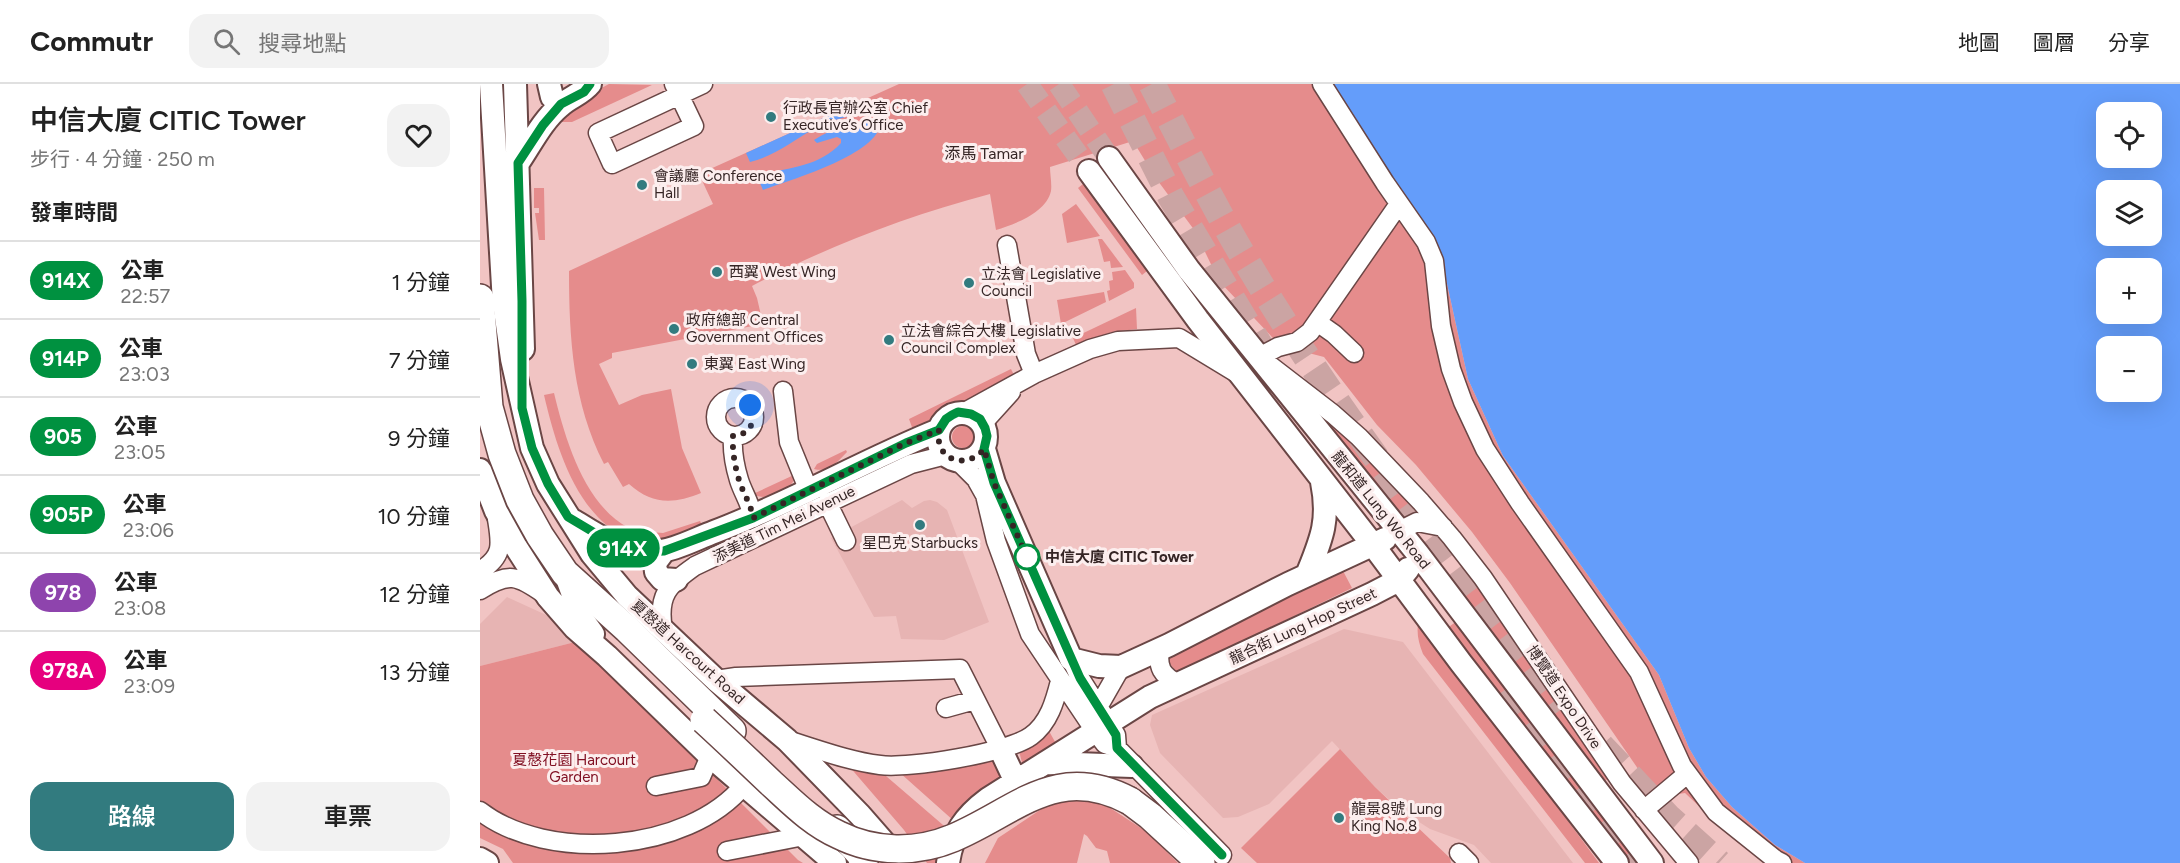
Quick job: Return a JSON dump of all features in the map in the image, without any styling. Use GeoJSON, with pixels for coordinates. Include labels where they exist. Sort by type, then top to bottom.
{"type":"FeatureCollection","features":[{"type":"Feature","properties":{"kind":"highway","name":"夏慤道 Harcourt Road"},"geometry":{"type":"LineString","coordinates":[[492,300],[489,407],[502,454],[520,500],[540,536],[565,573],[816,808],[844,836],[864,863]]}},
{"type":"Feature","properties":{"kind":"highway"},"geometry":{"type":"LineString","coordinates":[[565,573],[591,610],[618,639],[809,817],[840,836],[872,846],[908,849],[944,842],[1034,795],[1058,788],[1097,788],[1130,801],[1218,860]]}},
{"type":"Feature","properties":{"kind":"main road"},"geometry":{"type":"LineString","coordinates":[[491,84],[492,300]]}},
{"type":"Feature","properties":{"kind":"main road","name":"夏慤道 Harcourt Road"},"geometry":{"type":"LineString","coordinates":[[515,84],[522,301],[522,408]]}},
{"type":"Feature","properties":{"kind":"main road"},"geometry":{"type":"LineString","coordinates":[[549,84],[552,97],[561,104]]}},
{"type":"Feature","properties":{"kind":"main road"},"geometry":{"type":"LineString","coordinates":[[518,163],[543,125],[561,104],[584,92],[590,84]]}},
{"type":"Feature","properties":{"kind":"main road","name":"龍和道 Lung Wo Road"},"geometry":{"type":"LineString","coordinates":[[1109,158],[1189,270],[1418,554],[1652,863]]}},
{"type":"Feature","properties":{"kind":"main road","name":"龍和道 Lung Wo Road"},"geometry":{"type":"LineString","coordinates":[[1089,171],[1198,320],[1374,545],[1461,663],[1617,863]]}},
{"type":"Feature","properties":{"kind":"main road","name":"夏慤道 Harcourt Road"},"geometry":{"type":"LineString","coordinates":[[492,300],[512,359],[532,448],[548,484],[592,554],[627,596],[716,680],[787,740],[902,863]]}},
{"type":"Feature","properties":{"kind":"main road"},"geometry":{"type":"LineString","coordinates":[[984,449],[973,459],[952,458],[939,444],[939,430],[946,419],[952,415],[974,418],[987,436],[984,449],[994,483],[1071,659],[1099,666],[1121,667],[1160,650],[1306,575],[1374,545],[1399,531]]}},
{"type":"Feature","properties":{"kind":"main road","name":"添美道 Tim Mei Avenue"},"geometry":{"type":"LineString","coordinates":[[568,517],[615,545],[646,552],[664,551],[818,497],[906,443],[939,430]]}},
{"type":"Feature","properties":{"kind":"main road","name":"夏慤道 Harcourt Road"},"geometry":{"type":"LineString","coordinates":[[480,470],[496,511],[516,547],[548,597],[575,628],[710,756],[835,863]]}},
{"type":"Feature","properties":{"kind":"main road"},"geometry":{"type":"LineString","coordinates":[[1306,575],[1324,529],[1326,509],[1322,480]]}},
{"type":"Feature","properties":{"kind":"main road"},"geometry":{"type":"LineString","coordinates":[[664,551],[655,563],[656,572],[662,579],[676,580]]}},
{"type":"Feature","properties":{"kind":"main road","name":"龍合街 Lung Hop Street"},"geometry":{"type":"LineString","coordinates":[[948,863],[956,831],[966,818],[988,800],[1048,763],[1097,721],[1329,615],[1399,580],[1418,554]]}},
{"type":"Feature","properties":{"kind":"main road","name":"夏慤道 Harcourt Road"},"geometry":{"type":"LineString","coordinates":[[565,573],[582,619],[607,656]]}},
{"type":"Feature","properties":{"kind":"main road"},"geometry":{"type":"LineString","coordinates":[[1000,748],[1016,782]]}},
{"type":"Feature","properties":{"kind":"main road"},"geometry":{"type":"LineString","coordinates":[[1048,763],[1131,766]]}},
{"type":"Feature","properties":{"kind":"main road"},"geometry":{"type":"LineString","coordinates":[[480,859],[487,863]]}},
{"type":"Feature","properties":{"kind":"street"},"geometry":{"type":"LineString","coordinates":[[677,90],[694,126],[612,164],[598,133],[677,90],[703,84]]}},
{"type":"Feature","properties":{"kind":"street"},"geometry":{"type":"LineString","coordinates":[[1322,84],[1426,242],[1434,261],[1441,326],[1450,369],[1485,448],[1520,503],[1639,672],[1662,726],[1687,774],[1716,812],[1782,863]]}},
{"type":"Feature","properties":{"kind":"street"},"geometry":{"type":"LineString","coordinates":[[1259,357],[1278,347],[1304,338],[1399,204]]}},
{"type":"Feature","properties":{"kind":"street"},"geometry":{"type":"LineString","coordinates":[[1007,245],[1026,354],[1027,378]]}},
{"type":"Feature","properties":{"kind":"street"},"geometry":{"type":"LineString","coordinates":[[1179,338],[1198,320]]}},
{"type":"Feature","properties":{"kind":"street"},"geometry":{"type":"LineString","coordinates":[[1317,322],[1354,353]]}},
{"type":"Feature","properties":{"kind":"street"},"geometry":{"type":"LineString","coordinates":[[974,418],[1027,378],[1089,349],[1118,341],[1179,338],[1242,376]]}},
{"type":"Feature","properties":{"kind":"street","name":"博覽道 Expo Drive"},"geometry":{"type":"LineString","coordinates":[[1259,357],[1359,437],[1443,527],[1483,578],[1622,783],[1689,863]]}},
{"type":"Feature","properties":{"kind":"street"},"geometry":{"type":"LineString","coordinates":[[783,391],[789,442],[818,497],[846,541]]}},
{"type":"Feature","properties":{"kind":"street"},"geometry":{"type":"LineString","coordinates":[[733,436],[732,444],[739,481],[753,518]]}},
{"type":"Feature","properties":{"kind":"street"},"geometry":{"type":"LineString","coordinates":[[952,458],[976,479],[985,495],[996,541],[1030,634],[1060,681],[1097,721],[1116,735],[1117,748],[1131,766]]}},
{"type":"Feature","properties":{"kind":"street","name":"添美道 Tim Mei Avenue"},"geometry":{"type":"LineString","coordinates":[[663,630],[660,608],[664,594],[676,580],[694,566],[818,497],[911,464],[952,458]]}},
{"type":"Feature","properties":{"kind":"street"},"geometry":{"type":"LineString","coordinates":[[480,571],[491,564],[500,550],[501,540],[496,511]]}},
{"type":"Feature","properties":{"kind":"street"},"geometry":{"type":"LineString","coordinates":[[1399,531],[1417,522],[1443,527]]}},
{"type":"Feature","properties":{"kind":"street"},"geometry":{"type":"LineString","coordinates":[[480,590],[495,581],[514,577],[526,581],[548,597]]}},
{"type":"Feature","properties":{"kind":"street"},"geometry":{"type":"LineString","coordinates":[[1160,650],[1158,659],[1160,670],[1167,678],[1178,684]]}},
{"type":"Feature","properties":{"kind":"street"},"geometry":{"type":"LineString","coordinates":[[1071,659],[1097,721]]}},
{"type":"Feature","properties":{"kind":"street"},"geometry":{"type":"LineString","coordinates":[[1097,721],[1121,667]]}},
{"type":"Feature","properties":{"kind":"street"},"geometry":{"type":"LineString","coordinates":[[716,680],[736,677],[960,669],[1000,748]]}},
{"type":"Feature","properties":{"kind":"street"},"geometry":{"type":"LineString","coordinates":[[787,740],[880,765],[904,766],[978,754],[1015,746],[1032,736],[1046,721],[1060,681]]}},
{"type":"Feature","properties":{"kind":"street"},"geometry":{"type":"LineString","coordinates":[[946,708],[975,700]]}},
{"type":"Feature","properties":{"kind":"street"},"geometry":{"type":"LineString","coordinates":[[1117,748],[1218,860]]}},
{"type":"Feature","properties":{"kind":"street"},"geometry":{"type":"LineString","coordinates":[[656,786],[701,777],[710,756]]}},
{"type":"Feature","properties":{"kind":"street"},"geometry":{"type":"LineString","coordinates":[[1644,810],[1687,774]]}},
{"type":"Feature","properties":{"kind":"street"},"geometry":{"type":"LineString","coordinates":[[480,811],[507,830],[530,841],[574,848],[627,845],[664,836],[701,820],[735,796],[744,785]]}},
{"type":"Feature","properties":{"kind":"street"},"geometry":{"type":"LineString","coordinates":[[1157,789],[1218,860]]}},
{"type":"Feature","properties":{"kind":"street"},"geometry":{"type":"LineString","coordinates":[[727,850],[804,836]]}},
{"type":"Feature","properties":{"kind":"shaded area"},"geometry":{"type":"Polygon","coordinates":[[[902,500],[912,508],[930,500],[937,502],[947,510],[989,622],[944,640],[901,639],[896,616],[874,617],[831,538],[902,500]]]}},
{"type":"Feature","properties":{"kind":"shaded area"},"geometry":{"type":"Polygon","coordinates":[[[507,597],[555,619],[579,641],[480,666],[480,624],[507,597]]]}},
{"type":"Feature","properties":{"kind":"shaded area"},"geometry":{"type":"Polygon","coordinates":[[[1344,629],[1403,642],[1573,863],[1491,863],[1474,845],[1430,829],[1402,811],[1375,787],[1332,741],[1269,804],[1238,817],[1223,818],[1160,753],[1150,725],[1152,715],[1344,629]]]}},
{"type":"Feature","properties":{"kind":"green space"},"geometry":{"type":"Polygon","coordinates":[[[609,84],[652,85],[572,122],[561,122],[559,118],[594,92],[609,84]]]}},
{"type":"Feature","properties":{"kind":"green space"},"geometry":{"type":"Polygon","coordinates":[[[899,84],[1329,84],[1442,261],[1468,379],[1503,456],[1659,675],[1689,748],[1706,777],[1732,807],[1775,845],[1805,863],[1767,863],[1737,842],[1685,793],[1672,795],[1654,792],[1510,583],[1472,532],[1416,465],[1377,425],[1324,357],[1301,351],[1287,353],[1219,281],[1195,231],[1155,177],[1133,141],[1050,167],[1051,191],[1048,199],[1043,206],[1029,216],[1012,224],[996,230],[990,194],[928,212],[839,245],[752,286],[763,324],[612,353],[612,358],[599,364],[619,405],[642,395],[671,389],[682,448],[701,493],[672,501],[646,496],[629,484],[623,487],[608,462],[604,464],[585,418],[579,394],[572,346],[569,271],[713,204],[699,174],[899,84]]]}},
{"type":"Feature","properties":{"kind":"green space"},"geometry":{"type":"Polygon","coordinates":[[[1083,184],[1147,271],[1142,275],[1078,188],[1083,184]]]}},
{"type":"Feature","properties":{"kind":"green space"},"geometry":{"type":"Polygon","coordinates":[[[534,188],[544,188],[545,240],[539,240],[535,213],[539,213],[539,208],[534,208],[534,188]]]}},
{"type":"Feature","properties":{"kind":"green space"},"geometry":{"type":"Polygon","coordinates":[[[1076,204],[1100,236],[1067,243],[1062,214],[1076,204]]]}},
{"type":"Feature","properties":{"kind":"green space"},"geometry":{"type":"Polygon","coordinates":[[[1098,239],[1102,239],[1123,267],[1111,268],[1110,261],[1104,262],[1098,239]]]}},
{"type":"Feature","properties":{"kind":"green space"},"geometry":{"type":"Polygon","coordinates":[[[1125,270],[1134,283],[1134,288],[1109,301],[1107,291],[1110,290],[1109,281],[1113,280],[1112,272],[1125,270]]]}},
{"type":"Feature","properties":{"kind":"green space"},"geometry":{"type":"Polygon","coordinates":[[[1104,292],[1106,302],[1061,324],[1057,300],[1104,292]]]}},
{"type":"Feature","properties":{"kind":"green space"},"geometry":{"type":"Polygon","coordinates":[[[1136,308],[1137,329],[1112,332],[1076,345],[1073,338],[1136,308]]]}},
{"type":"Feature","properties":{"kind":"green space"},"geometry":{"type":"Polygon","coordinates":[[[1011,369],[1014,375],[913,430],[909,419],[1011,369]]]}},
{"type":"Feature","properties":{"kind":"green space"},"geometry":{"type":"Polygon","coordinates":[[[554,393],[564,430],[579,469],[600,504],[629,528],[624,537],[607,526],[593,511],[580,494],[570,475],[555,435],[544,395],[554,393]]]}},
{"type":"Feature","properties":{"kind":"green space"},"geometry":{"type":"Polygon","coordinates":[[[1328,418],[1416,506],[1399,513],[1322,419],[1328,418]]]}},
{"type":"Feature","properties":{"kind":"green space"},"geometry":{"type":"Polygon","coordinates":[[[963,426],[971,429],[974,437],[971,445],[963,448],[955,445],[952,437],[955,429],[963,426]]]}},
{"type":"Feature","properties":{"kind":"green space"},"geometry":{"type":"Polygon","coordinates":[[[846,450],[847,452],[832,466],[819,470],[814,469],[817,464],[846,450]]]}},
{"type":"Feature","properties":{"kind":"green space"},"geometry":{"type":"Polygon","coordinates":[[[796,474],[790,486],[779,494],[766,497],[753,494],[796,474]]]}},
{"type":"Feature","properties":{"kind":"green space"},"geometry":{"type":"Polygon","coordinates":[[[700,521],[704,529],[664,542],[636,540],[638,531],[663,533],[700,521]]]}},
{"type":"Feature","properties":{"kind":"green space"},"geometry":{"type":"Polygon","coordinates":[[[1342,569],[1352,588],[1183,670],[1176,671],[1168,662],[1171,655],[1342,569]]]}},
{"type":"Feature","properties":{"kind":"green space"},"geometry":{"type":"Polygon","coordinates":[[[1474,579],[1610,777],[1605,781],[1457,592],[1474,579]]]}},
{"type":"Feature","properties":{"kind":"green space"},"geometry":{"type":"Polygon","coordinates":[[[1461,618],[1644,863],[1627,863],[1446,629],[1461,618]]]}},
{"type":"Feature","properties":{"kind":"green space"},"geometry":{"type":"Polygon","coordinates":[[[1419,619],[1599,863],[1585,863],[1423,654],[1418,636],[1419,619]]]}},
{"type":"Feature","properties":{"kind":"green space","name":"夏慤花園 Harcourt Garden"},"geometry":{"type":"Polygon","coordinates":[[[579,641],[803,863],[513,863],[503,849],[480,838],[480,666],[579,641]]]}},
{"type":"Feature","properties":{"kind":"green space"},"geometry":{"type":"Polygon","coordinates":[[[1049,731],[1059,749],[1024,770],[1019,751],[1038,741],[1049,731]]]}},
{"type":"Feature","properties":{"kind":"green space","name":"龍景8號 Lung King No.8"},"geometry":{"type":"Polygon","coordinates":[[[1340,749],[1375,787],[1450,858],[1451,863],[1257,863],[1241,848],[1340,749]]]}},
{"type":"Feature","properties":{"kind":"green space"},"geometry":{"type":"Polygon","coordinates":[[[988,758],[1003,763],[1008,772],[954,821],[899,772],[988,758]]]}},
{"type":"Feature","properties":{"kind":"green space"},"geometry":{"type":"Polygon","coordinates":[[[848,765],[879,770],[950,831],[942,863],[927,863],[904,830],[848,765]]]}},
{"type":"Feature","properties":{"kind":"green space"},"geometry":{"type":"Polygon","coordinates":[[[1058,798],[1101,802],[1147,832],[1178,863],[1110,863],[1107,851],[1096,848],[1084,834],[1077,863],[985,863],[998,838],[1058,798]]]}},
{"type":"Feature","properties":{"kind":"water"},"geometry":{"type":"Polygon","coordinates":[[[1329,84],[2180,84],[2180,863],[1805,863],[1775,845],[1732,807],[1706,777],[1689,748],[1659,675],[1503,456],[1468,379],[1442,261],[1329,84]]]}},
{"type":"Feature","properties":{"kind":"water"},"geometry":{"type":"Polygon","coordinates":[[[863,100],[869,113],[827,123],[775,152],[750,162],[746,153],[863,100]]]}},
{"type":"Feature","properties":{"kind":"water"},"geometry":{"type":"Polygon","coordinates":[[[872,122],[880,126],[874,137],[847,157],[763,190],[757,176],[802,166],[822,157],[841,143],[841,139],[837,137],[817,143],[814,140],[842,127],[872,122]]]}},
{"type":"Feature","properties":{"kind":"tunnel"},"geometry":{"type":"LineString","coordinates":[[1027,84],[1089,171]]}},
{"type":"Feature","properties":{"kind":"tunnel"},"geometry":{"type":"LineString","coordinates":[[1059,84],[1109,158]]}},
{"type":"Feature","properties":{"kind":"tunnel"},"geometry":{"type":"LineString","coordinates":[[1114,84],[1171,197],[1263,351]]}},
{"type":"Feature","properties":{"kind":"tunnel"},"geometry":{"type":"LineString","coordinates":[[1152,84],[1235,242],[1321,379],[1440,545],[1563,708]]}},
{"type":"Feature","properties":{"kind":"tunnel"},"geometry":{"type":"LineString","coordinates":[[1506,689],[1637,863]]}},
{"type":"Feature","properties":{"kind":"tunnel"},"geometry":{"type":"LineString","coordinates":[[1601,746],[1668,817],[1719,863]]}},
{"type":"Feature","properties":{"kind":"bus line","name":"914X"},"geometry":{"type":"LineString","coordinates":[[590,84],[584,92],[561,104],[543,125],[518,163],[523,355],[522,408],[532,448],[548,484],[568,517],[593,533],[626,549],[646,552],[664,551],[753,518],[906,443],[939,430],[946,419],[958,412],[971,414],[983,423],[987,436],[984,449],[994,483],[1080,678],[1116,735],[1117,748],[1222,855],[1157,789]]}},
{"type":"Feature","properties":{"kind":"place","name":"行政長官辦公室 Chief Executive’s Office"},"geometry":{"type":"Point","coordinates":[771,117]}},
{"type":"Feature","properties":{"kind":"place","name":"會議廳 Conference Hall"},"geometry":{"type":"Point","coordinates":[642,185]}},
{"type":"Feature","properties":{"kind":"place","name":"西翼 West Wing"},"geometry":{"type":"Point","coordinates":[717,272]}},
{"type":"Feature","properties":{"kind":"place","name":"立法會 Legislative Council"},"geometry":{"type":"Point","coordinates":[969,283]}},
{"type":"Feature","properties":{"kind":"place","name":"政府總部 Central Government Offices"},"geometry":{"type":"Point","coordinates":[674,329]}},
{"type":"Feature","properties":{"kind":"place","name":"立法會綜合大樓 Legislative Council Complex"},"geometry":{"type":"Point","coordinates":[889,340]}},
{"type":"Feature","properties":{"kind":"place","name":"東翼 East Wing"},"geometry":{"type":"Point","coordinates":[692,364]}},
{"type":"Feature","properties":{"kind":"place","name":"星巴克 Starbucks"},"geometry":{"type":"Point","coordinates":[920,525]}},
{"type":"Feature","properties":{"kind":"place","name":"中信大廈 CITIC Tower"},"geometry":{"type":"Point","coordinates":[1027,557]}},
{"type":"Feature","properties":{"kind":"place","name":"龍景8號 Lung King No.8"},"geometry":{"type":"Point","coordinates":[1339,818]}},
{"type":"Feature","properties":{"kind":"district","name":"添馬 Tamar"},"geometry":{"type":"Point","coordinates":[984,153]}},
{"type":"Feature","properties":{"kind":"route"},"geometry":{"type":"LineString","coordinates":[[750,405],[753,411],[753,423],[745,433],[733,436],[732,444],[739,481],[753,518],[906,443],[939,430],[939,444],[946,455],[952,459],[958,461],[973,459],[984,449],[994,483],[1027,557]]}}]}
